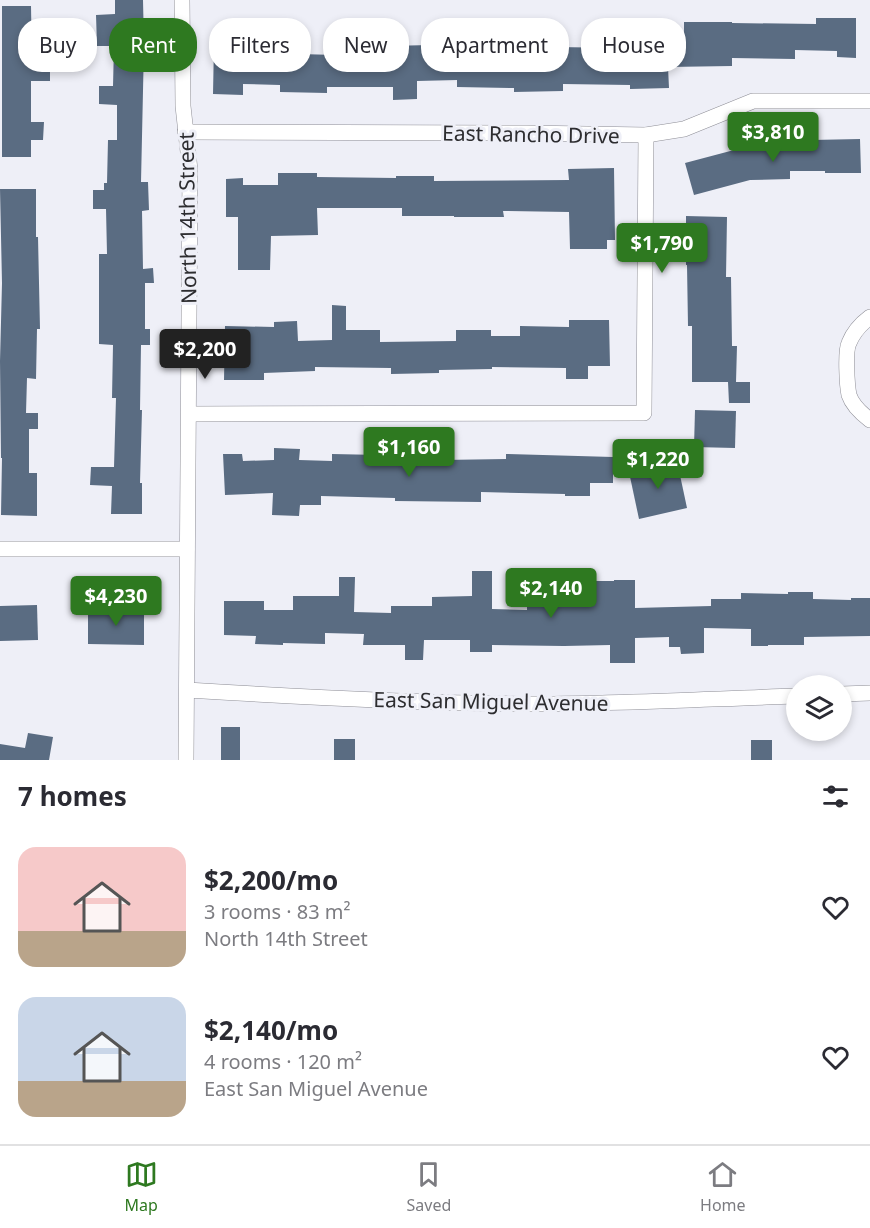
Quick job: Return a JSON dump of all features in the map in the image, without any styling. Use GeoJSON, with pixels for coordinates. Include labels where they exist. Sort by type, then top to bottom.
{"type":"FeatureCollection","features":[{"type":"Feature","properties":{"kind":"street","name":"North 14th Street"},"geometry":{"type":"LineString","coordinates":[[182,0],[183,106],[190,170],[186,760]]}},
{"type":"Feature","properties":{"kind":"street","name":"East Rancho Drive"},"geometry":{"type":"LineString","coordinates":[[186,132],[646,135],[684,129],[753,101],[870,101]]}},
{"type":"Feature","properties":{"kind":"street"},"geometry":{"type":"LineString","coordinates":[[189,414],[644,413],[646,135]]}},
{"type":"Feature","properties":{"kind":"street"},"geometry":{"type":"LineString","coordinates":[[870,317],[848,344],[847,370],[850,396],[862,414],[870,420]]}},
{"type":"Feature","properties":{"kind":"street"},"geometry":{"type":"LineString","coordinates":[[0,549],[187,549]]}},
{"type":"Feature","properties":{"kind":"street","name":"East San Miguel Avenue"},"geometry":{"type":"LineString","coordinates":[[187,690],[304,698],[528,704],[786,696]]}},
{"type":"Feature","properties":{"kind":"street"},"geometry":{"type":"LineString","coordinates":[[852,694],[870,693]]}},
{"type":"Feature","properties":{"kind":"building"},"geometry":{"type":"Polygon","coordinates":[[[115,0],[143,0],[143,18],[109,18],[109,46],[97,46],[96,15],[115,14],[115,0]]]}},
{"type":"Feature","properties":{"kind":"building"},"geometry":{"type":"Polygon","coordinates":[[[2,6],[31,6],[31,18],[18,18],[18,72],[50,72],[50,81],[31,81],[31,122],[44,122],[43,140],[31,140],[31,157],[2,157],[2,6]]]}},
{"type":"Feature","properties":{"kind":"building"},"geometry":{"type":"Polygon","coordinates":[[[816,18],[856,18],[856,58],[837,57],[837,51],[795,50],[795,59],[732,58],[732,66],[686,67],[686,22],[816,24],[816,18]]]}},
{"type":"Feature","properties":{"kind":"building"},"geometry":{"type":"Polygon","coordinates":[[[421,45],[421,72],[569,72],[569,47],[581,47],[581,72],[668,72],[669,88],[630,89],[630,85],[563,84],[563,91],[514,92],[514,88],[457,87],[457,80],[417,81],[417,99],[393,100],[393,87],[327,87],[327,93],[280,92],[280,85],[243,84],[243,95],[213,94],[213,72],[311,72],[311,54],[323,55],[323,72],[409,72],[409,46],[421,45]]]}},
{"type":"Feature","properties":{"kind":"building"},"geometry":{"type":"Polygon","coordinates":[[[113,72],[143,72],[141,182],[148,182],[149,210],[142,211],[143,269],[153,268],[154,283],[145,283],[145,329],[150,329],[150,345],[141,345],[140,483],[142,483],[142,514],[111,514],[112,486],[90,485],[91,467],[114,467],[116,398],[112,398],[113,345],[99,344],[99,254],[107,254],[106,209],[93,209],[93,190],[104,190],[104,183],[107,183],[108,140],[117,140],[117,105],[99,104],[99,86],[113,86],[113,72]]]}},
{"type":"Feature","properties":{"kind":"building"},"geometry":{"type":"Polygon","coordinates":[[[860,139],[861,173],[790,171],[790,179],[750,180],[694,195],[685,163],[753,145],[753,141],[771,140],[771,147],[812,146],[812,140],[860,139]]]}},
{"type":"Feature","properties":{"kind":"building"},"geometry":{"type":"Polygon","coordinates":[[[614,168],[615,240],[607,240],[607,249],[570,249],[569,212],[503,211],[504,217],[454,217],[402,216],[402,208],[317,208],[318,235],[271,236],[270,270],[238,270],[238,217],[226,217],[226,179],[243,178],[243,185],[278,185],[278,173],[317,173],[317,177],[434,176],[434,181],[569,180],[568,169],[614,168]]]}},
{"type":"Feature","properties":{"kind":"building"},"geometry":{"type":"Polygon","coordinates":[[[0,189],[36,189],[40,329],[37,329],[36,379],[27,378],[26,413],[38,413],[38,429],[29,429],[29,473],[37,473],[37,516],[1,515],[0,189]]]}},
{"type":"Feature","properties":{"kind":"building"},"geometry":{"type":"Polygon","coordinates":[[[686,216],[727,217],[726,277],[731,277],[732,346],[737,346],[736,382],[750,382],[750,403],[729,403],[728,382],[692,382],[692,326],[688,326],[686,216]]]}},
{"type":"Feature","properties":{"kind":"building"},"geometry":{"type":"Polygon","coordinates":[[[332,305],[346,306],[346,330],[380,330],[380,342],[456,341],[456,330],[491,330],[491,336],[520,336],[520,326],[569,327],[569,320],[609,320],[610,366],[588,366],[588,379],[566,379],[566,368],[492,367],[492,369],[439,370],[439,373],[391,374],[391,368],[315,367],[315,371],[264,373],[264,380],[224,380],[225,326],[274,327],[274,322],[297,321],[298,341],[332,340],[332,305]]]}},
{"type":"Feature","properties":{"kind":"building"},"geometry":{"type":"Polygon","coordinates":[[[695,410],[736,411],[735,448],[694,447],[695,410]]]}},
{"type":"Feature","properties":{"kind":"building"},"geometry":{"type":"Polygon","coordinates":[[[274,448],[300,449],[299,460],[332,461],[332,454],[380,455],[379,458],[442,458],[442,460],[506,459],[506,454],[613,457],[613,483],[590,483],[590,496],[481,492],[481,502],[395,501],[395,498],[321,496],[321,505],[300,505],[299,516],[272,515],[273,493],[225,495],[223,454],[242,454],[243,461],[274,460],[274,448]]]}},
{"type":"Feature","properties":{"kind":"building"},"geometry":{"type":"Polygon","coordinates":[[[677,461],[687,508],[639,519],[629,472],[677,461]]]}},
{"type":"Feature","properties":{"kind":"building"},"geometry":{"type":"Polygon","coordinates":[[[472,571],[492,571],[492,609],[527,610],[527,587],[571,588],[571,581],[635,580],[635,608],[711,606],[711,599],[741,599],[741,593],[813,592],[813,599],[870,598],[870,636],[804,637],[804,645],[751,646],[751,629],[704,628],[704,653],[681,654],[680,647],[669,647],[669,637],[635,638],[635,663],[610,663],[610,645],[492,645],[492,652],[470,652],[470,640],[424,640],[423,660],[405,660],[405,645],[363,645],[364,634],[325,633],[325,644],[283,643],[283,645],[255,644],[256,636],[224,635],[224,601],[264,601],[264,610],[293,610],[293,596],[339,596],[339,577],[355,577],[354,612],[391,613],[391,606],[432,606],[432,597],[472,596],[472,571]]]}},
{"type":"Feature","properties":{"kind":"building"},"geometry":{"type":"Polygon","coordinates":[[[37,605],[38,640],[0,641],[0,606],[37,605]]]}},
{"type":"Feature","properties":{"kind":"building"},"geometry":{"type":"Polygon","coordinates":[[[88,609],[144,610],[144,645],[88,644],[88,609]]]}},
{"type":"Feature","properties":{"kind":"building"},"geometry":{"type":"Polygon","coordinates":[[[221,727],[240,727],[240,760],[221,760],[221,727]]]}},
{"type":"Feature","properties":{"kind":"building"},"geometry":{"type":"Polygon","coordinates":[[[28,733],[53,737],[49,760],[0,760],[0,744],[25,748],[28,733]]]}},
{"type":"Feature","properties":{"kind":"building"},"geometry":{"type":"Polygon","coordinates":[[[334,739],[355,739],[355,760],[334,760],[334,739]]]}},
{"type":"Feature","properties":{"kind":"building"},"geometry":{"type":"Polygon","coordinates":[[[751,740],[772,740],[772,760],[751,760],[751,740]]]}}]}
